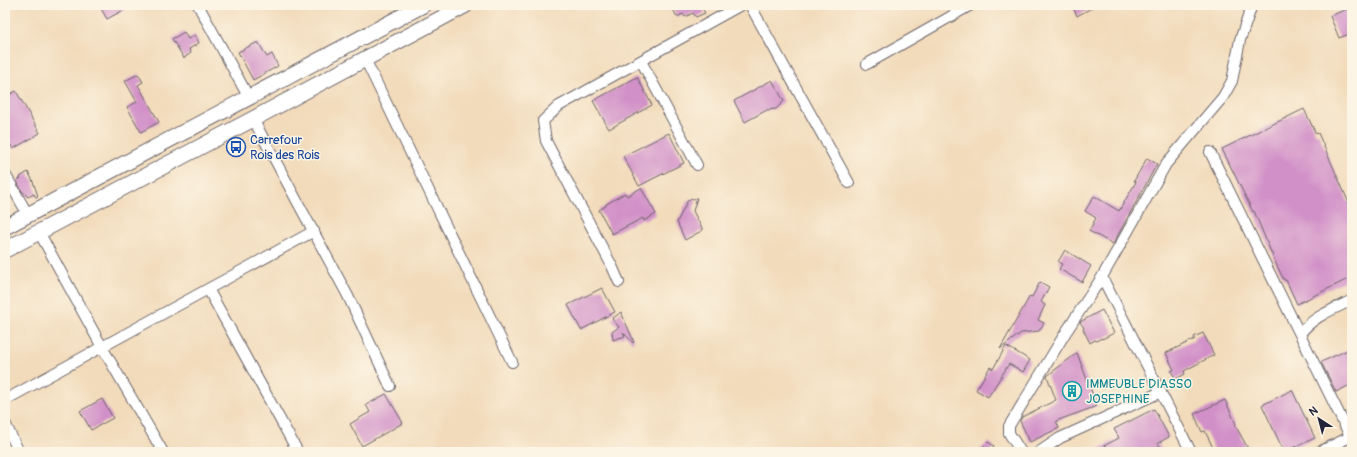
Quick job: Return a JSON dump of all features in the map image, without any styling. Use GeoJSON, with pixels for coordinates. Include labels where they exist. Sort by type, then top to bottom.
{"type":"FeatureCollection","features":[{"type":"Feature","properties":{"kind":"main road"},"geometry":{"type":"LineString","coordinates":[[5,228],[423,5]]}},
{"type":"Feature","properties":{"kind":"main road"},"geometry":{"type":"LineString","coordinates":[[5,250],[466,5]]}},
{"type":"Feature","properties":{"kind":"street"},"geometry":{"type":"LineString","coordinates":[[198,5],[248,98]]}},
{"type":"Feature","properties":{"kind":"street"},"geometry":{"type":"LineString","coordinates":[[619,282],[546,141],[544,121],[560,106],[741,5]]}},
{"type":"Feature","properties":{"kind":"street"},"geometry":{"type":"LineString","coordinates":[[750,5],[849,183]]}},
{"type":"Feature","properties":{"kind":"street"},"geometry":{"type":"LineString","coordinates":[[867,64],[972,5]]}},
{"type":"Feature","properties":{"kind":"street"},"geometry":{"type":"LineString","coordinates":[[1021,452],[1010,433],[1010,426],[1066,332],[1102,277],[1166,164],[1223,97],[1232,81],[1240,40],[1252,5]]}},
{"type":"Feature","properties":{"kind":"street"},"geometry":{"type":"LineString","coordinates":[[365,59],[512,362]]}},
{"type":"Feature","properties":{"kind":"street"},"geometry":{"type":"LineString","coordinates":[[641,61],[697,165]]}},
{"type":"Feature","properties":{"kind":"street"},"geometry":{"type":"LineString","coordinates":[[253,119],[314,230],[348,296],[390,386]]}},
{"type":"Feature","properties":{"kind":"street"},"geometry":{"type":"LineString","coordinates":[[1210,152],[1352,437],[1319,452]]}},
{"type":"Feature","properties":{"kind":"street"},"geometry":{"type":"LineString","coordinates":[[5,174],[28,215]]}},
{"type":"Feature","properties":{"kind":"street"},"geometry":{"type":"LineString","coordinates":[[5,400],[314,230]]}},
{"type":"Feature","properties":{"kind":"street"},"geometry":{"type":"LineString","coordinates":[[38,232],[163,452]]}},
{"type":"Feature","properties":{"kind":"street"},"geometry":{"type":"LineString","coordinates":[[1102,277],[1191,452]]}},
{"type":"Feature","properties":{"kind":"street"},"geometry":{"type":"LineString","coordinates":[[208,289],[298,452]]}},
{"type":"Feature","properties":{"kind":"street"},"geometry":{"type":"LineString","coordinates":[[1300,334],[1305,326],[1317,318],[1352,300]]}},
{"type":"Feature","properties":{"kind":"street"},"geometry":{"type":"LineString","coordinates":[[1039,452],[1060,438],[1161,392]]}},
{"type":"Feature","properties":{"kind":"street"},"geometry":{"type":"LineString","coordinates":[[5,423],[19,452]]}},
{"type":"Feature","properties":{"kind":"building"},"geometry":{"type":"Polygon","coordinates":[[[99,5],[133,5],[107,19],[99,5]]]}},
{"type":"Feature","properties":{"kind":"building"},"geometry":{"type":"Polygon","coordinates":[[[671,5],[708,5],[702,8],[705,13],[696,17],[693,13],[685,17],[683,14],[677,17],[671,5]]]}},
{"type":"Feature","properties":{"kind":"building"},"geometry":{"type":"Polygon","coordinates":[[[1072,5],[1097,5],[1077,16],[1072,5]]]}},
{"type":"Feature","properties":{"kind":"building"},"geometry":{"type":"Polygon","coordinates":[[[1352,7],[1352,33],[1339,38],[1330,16],[1352,7]]]}},
{"type":"Feature","properties":{"kind":"building"},"geometry":{"type":"Polygon","coordinates":[[[184,32],[188,39],[195,35],[199,43],[189,49],[191,53],[184,58],[172,39],[184,32]]]}},
{"type":"Feature","properties":{"kind":"building"},"geometry":{"type":"Polygon","coordinates":[[[258,42],[267,57],[272,54],[278,66],[253,80],[238,52],[258,42]]]}},
{"type":"Feature","properties":{"kind":"building"},"geometry":{"type":"Polygon","coordinates":[[[138,74],[143,82],[138,85],[159,122],[141,132],[127,107],[137,102],[125,81],[138,74]]]}},
{"type":"Feature","properties":{"kind":"building"},"geometry":{"type":"Polygon","coordinates":[[[637,77],[652,105],[609,129],[593,101],[637,77]]]}},
{"type":"Feature","properties":{"kind":"building"},"geometry":{"type":"Polygon","coordinates":[[[772,80],[784,101],[776,109],[767,110],[745,122],[734,101],[772,80]]]}},
{"type":"Feature","properties":{"kind":"building"},"geometry":{"type":"Polygon","coordinates":[[[16,91],[40,133],[13,149],[5,135],[5,97],[16,91]]]}},
{"type":"Feature","properties":{"kind":"building"},"geometry":{"type":"Polygon","coordinates":[[[1304,109],[1316,134],[1318,133],[1349,203],[1352,201],[1352,277],[1297,304],[1286,280],[1284,280],[1276,264],[1254,211],[1253,212],[1222,149],[1304,109]]]}},
{"type":"Feature","properties":{"kind":"building"},"geometry":{"type":"Polygon","coordinates":[[[669,133],[684,163],[639,186],[623,156],[669,133]]]}},
{"type":"Feature","properties":{"kind":"building"},"geometry":{"type":"Polygon","coordinates":[[[1147,158],[1157,164],[1113,244],[1089,231],[1096,218],[1085,211],[1094,196],[1119,211],[1136,182],[1134,181],[1147,158]]]}},
{"type":"Feature","properties":{"kind":"building"},"geometry":{"type":"Polygon","coordinates":[[[28,172],[38,196],[36,197],[34,194],[28,197],[21,190],[17,181],[28,172]]]}},
{"type":"Feature","properties":{"kind":"building"},"geometry":{"type":"Polygon","coordinates":[[[641,188],[656,214],[644,221],[643,218],[612,234],[599,210],[625,193],[627,196],[641,188]]]}},
{"type":"Feature","properties":{"kind":"building"},"geometry":{"type":"Polygon","coordinates":[[[697,198],[693,211],[703,230],[685,240],[677,222],[688,200],[697,198]]]}},
{"type":"Feature","properties":{"kind":"building"},"geometry":{"type":"Polygon","coordinates":[[[1065,250],[1091,266],[1082,282],[1059,269],[1062,264],[1058,262],[1065,250]]]}},
{"type":"Feature","properties":{"kind":"building"},"geometry":{"type":"Polygon","coordinates":[[[1040,282],[1049,287],[1041,302],[1045,305],[1038,320],[1044,323],[1039,331],[1021,333],[1000,349],[1030,296],[1032,297],[1040,282]]]}},
{"type":"Feature","properties":{"kind":"building"},"geometry":{"type":"Polygon","coordinates":[[[602,288],[615,312],[581,330],[568,305],[602,288]]]}},
{"type":"Feature","properties":{"kind":"building"},"geometry":{"type":"Polygon","coordinates":[[[1102,310],[1114,333],[1090,343],[1080,322],[1102,310]]]}},
{"type":"Feature","properties":{"kind":"building"},"geometry":{"type":"Polygon","coordinates":[[[621,312],[634,342],[633,343],[623,332],[625,336],[613,340],[612,332],[619,327],[612,319],[621,312]]]}},
{"type":"Feature","properties":{"kind":"building"},"geometry":{"type":"Polygon","coordinates":[[[1203,333],[1214,355],[1184,371],[1185,374],[1176,379],[1171,371],[1174,370],[1166,353],[1195,339],[1194,337],[1203,333]]]}},
{"type":"Feature","properties":{"kind":"building"},"geometry":{"type":"Polygon","coordinates":[[[1006,346],[1030,360],[1023,372],[1009,364],[988,397],[976,390],[990,367],[993,369],[1006,346]]]}},
{"type":"Feature","properties":{"kind":"building"},"geometry":{"type":"Polygon","coordinates":[[[1352,348],[1352,384],[1336,392],[1321,362],[1352,348]]]}},
{"type":"Feature","properties":{"kind":"building","name":"IMMEUBLE DIASSO JOSEPHINE"},"geometry":{"type":"Polygon","coordinates":[[[1077,353],[1097,406],[1056,421],[1059,428],[1030,442],[1020,421],[1022,417],[1056,400],[1047,376],[1077,353]]]}},
{"type":"Feature","properties":{"kind":"building"},"geometry":{"type":"Polygon","coordinates":[[[1292,390],[1315,438],[1284,452],[1262,405],[1292,390]]]}},
{"type":"Feature","properties":{"kind":"building"},"geometry":{"type":"Polygon","coordinates":[[[386,394],[403,423],[362,446],[350,424],[370,412],[366,405],[386,394]]]}},
{"type":"Feature","properties":{"kind":"building"},"geometry":{"type":"Polygon","coordinates":[[[102,399],[113,418],[91,430],[80,411],[102,399]]]}},
{"type":"Feature","properties":{"kind":"building"},"geometry":{"type":"Polygon","coordinates":[[[1225,400],[1236,424],[1235,425],[1250,452],[1215,452],[1205,431],[1202,432],[1194,414],[1225,400]]]}},
{"type":"Feature","properties":{"kind":"building"},"geometry":{"type":"Polygon","coordinates":[[[1154,409],[1169,437],[1158,443],[1163,452],[1092,452],[1119,438],[1114,429],[1154,409]]]}},
{"type":"Feature","properties":{"kind":"building"},"geometry":{"type":"Polygon","coordinates":[[[988,442],[994,446],[991,452],[978,452],[988,442]]]}},
{"type":"Feature","properties":{"kind":"place","name":"Carrefour Rois des Rois"},"geometry":{"type":"Point","coordinates":[236,147]}},
{"type":"Feature","properties":{"kind":"place","name":"IMMEUBLE DIASSO JOSEPHINE"},"geometry":{"type":"Point","coordinates":[1072,391]}}]}
